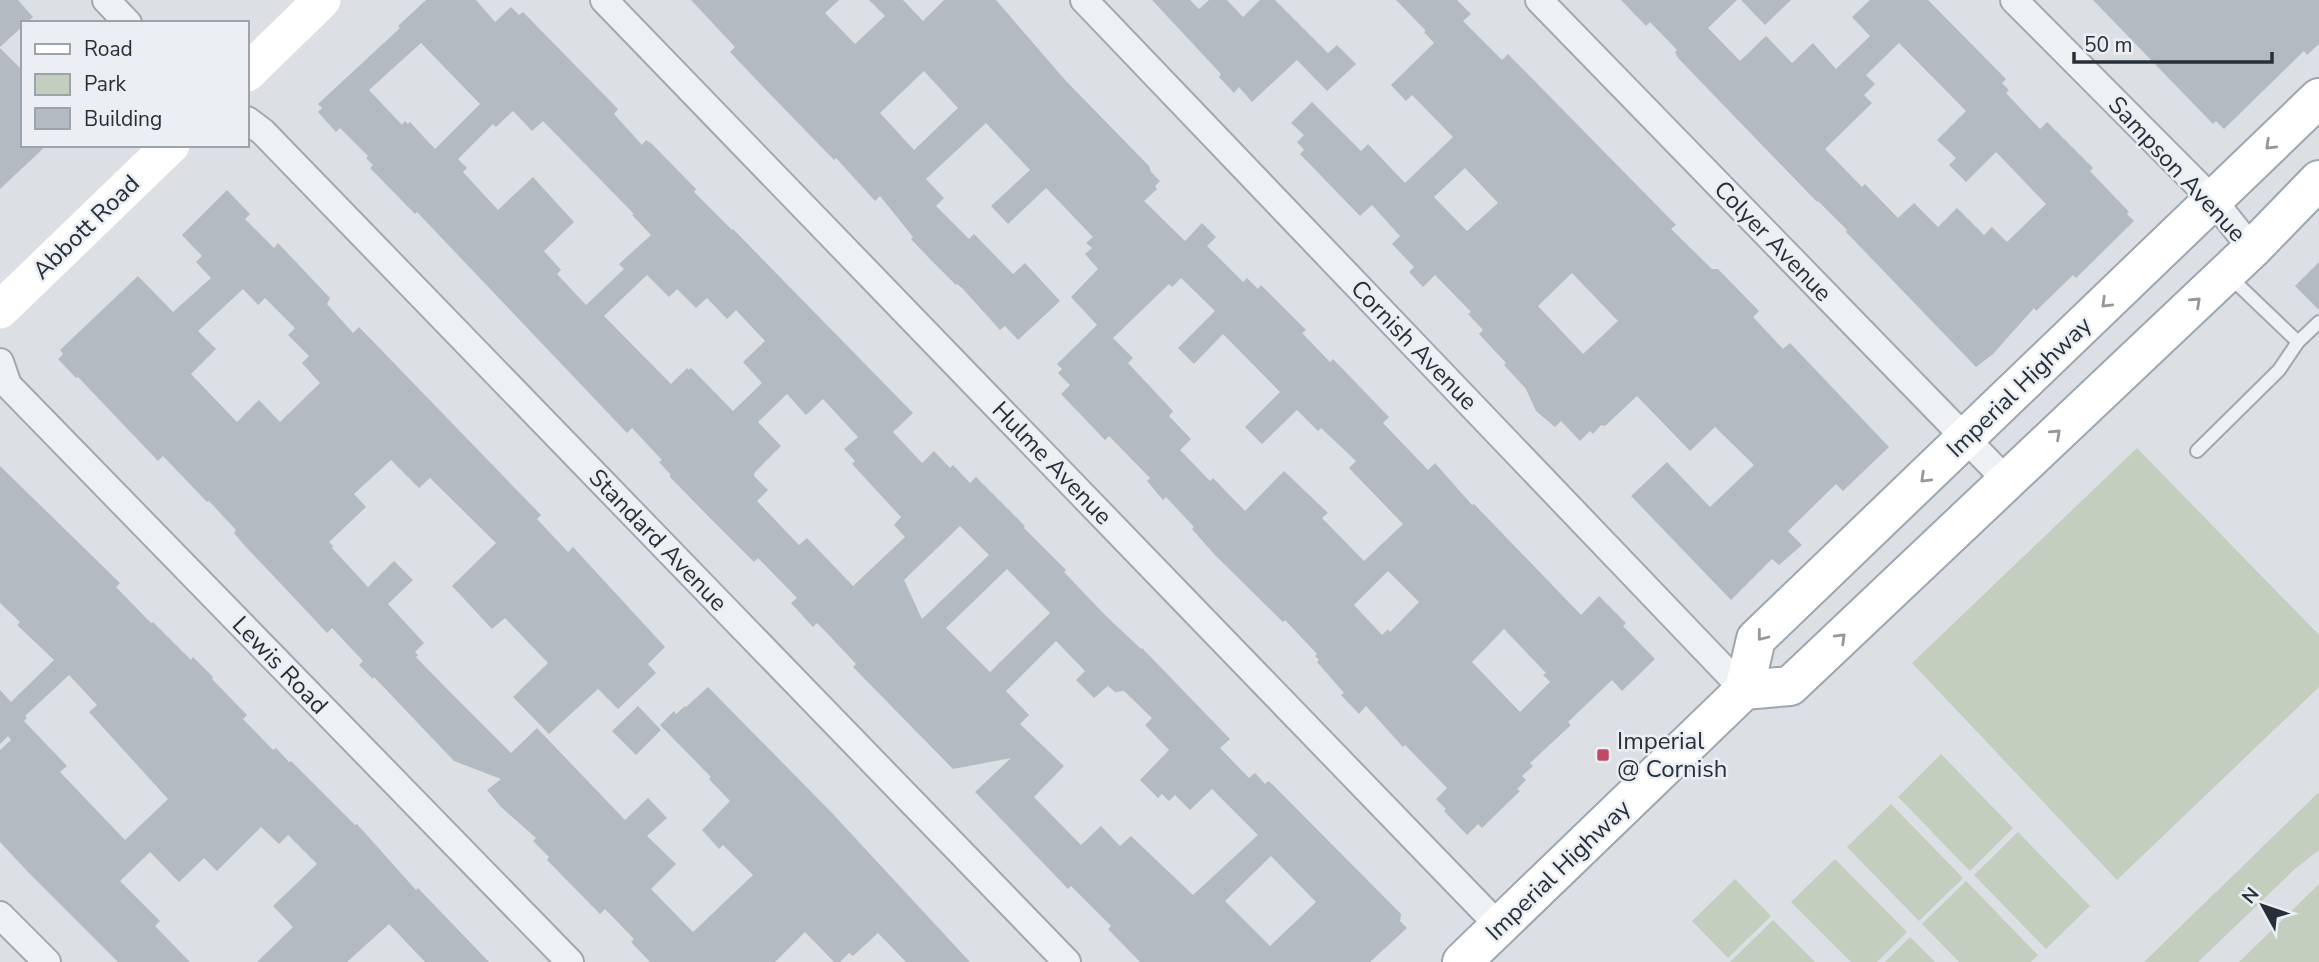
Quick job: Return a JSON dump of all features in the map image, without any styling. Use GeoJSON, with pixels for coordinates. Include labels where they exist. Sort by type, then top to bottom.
{"type":"FeatureCollection","features":[{"type":"Feature","properties":{"kind":"main road","name":"Imperial Highway"},"geometry":{"type":"LineString","coordinates":[[1462,962],[1744,690],[1756,639],[2319,98]]}},
{"type":"Feature","properties":{"kind":"main road"},"geometry":{"type":"LineString","coordinates":[[1744,690],[1790,686],[2239,261],[2319,180]]}},
{"type":"Feature","properties":{"kind":"street"},"geometry":{"type":"LineString","coordinates":[[106,0],[126,21]]}},
{"type":"Feature","properties":{"kind":"street"},"geometry":{"type":"LineString","coordinates":[[248,72],[322,0]]}},
{"type":"Feature","properties":{"kind":"street","name":"Hulme Avenue"},"geometry":{"type":"LineString","coordinates":[[604,0],[1499,926]]}},
{"type":"Feature","properties":{"kind":"street","name":"Cornish Avenue"},"geometry":{"type":"LineString","coordinates":[[1084,0],[1744,690]]}},
{"type":"Feature","properties":{"kind":"street","name":"Colyer Avenue"},"geometry":{"type":"LineString","coordinates":[[1539,0],[2007,481]]}},
{"type":"Feature","properties":{"kind":"street","name":"Sampson Avenue"},"geometry":{"type":"LineString","coordinates":[[2014,0],[2213,200],[2239,261]]}},
{"type":"Feature","properties":{"kind":"street","name":"Standard Avenue"},"geometry":{"type":"LineString","coordinates":[[248,121],[263,132],[1067,962]]}},
{"type":"Feature","properties":{"kind":"street","name":"Abbott Road"},"geometry":{"type":"LineString","coordinates":[[0,310],[169,147]]}},
{"type":"Feature","properties":{"kind":"street","name":"Lewis Road"},"geometry":{"type":"LineString","coordinates":[[0,362],[8,385],[570,962]]}},
{"type":"Feature","properties":{"kind":"street"},"geometry":{"type":"LineString","coordinates":[[0,915],[47,962]]}},
{"type":"Feature","properties":{"kind":"lane"},"geometry":{"type":"LineString","coordinates":[[2239,261],[2298,342]]}},
{"type":"Feature","properties":{"kind":"lane"},"geometry":{"type":"LineString","coordinates":[[2197,450],[2279,370],[2298,342],[2319,322]]}},
{"type":"Feature","properties":{"kind":"green space"},"geometry":{"type":"Polygon","coordinates":[[[2137,448],[2319,635],[2319,687],[2117,880],[1912,663],[2137,448]]]}},
{"type":"Feature","properties":{"kind":"green space"},"geometry":{"type":"Polygon","coordinates":[[[1941,754],[2013,828],[1970,871],[1898,797],[1941,754]]]}},
{"type":"Feature","properties":{"kind":"green space"},"geometry":{"type":"Polygon","coordinates":[[[2319,792],[2319,850],[2296,868],[2198,962],[2144,962],[2319,792]]]}},
{"type":"Feature","properties":{"kind":"green space"},"geometry":{"type":"Polygon","coordinates":[[[1891,804],[1963,878],[1919,921],[1847,847],[1891,804]]]}},
{"type":"Feature","properties":{"kind":"green space"},"geometry":{"type":"Polygon","coordinates":[[[2018,832],[2090,906],[2046,949],[1974,875],[2018,832]]]}},
{"type":"Feature","properties":{"kind":"green space"},"geometry":{"type":"Polygon","coordinates":[[[1835,859],[1907,932],[1877,962],[1851,962],[1791,902],[1835,859]]]}},
{"type":"Feature","properties":{"kind":"green space"},"geometry":{"type":"Polygon","coordinates":[[[1735,879],[1771,916],[1728,958],[1692,921],[1735,879]]]}},
{"type":"Feature","properties":{"kind":"green space"},"geometry":{"type":"Polygon","coordinates":[[[1966,881],[2038,955],[2031,962],[1959,962],[1922,924],[1966,881]]]}},
{"type":"Feature","properties":{"kind":"green space"},"geometry":{"type":"Polygon","coordinates":[[[2319,884],[2319,962],[2239,962],[2319,884]]]}},
{"type":"Feature","properties":{"kind":"green space"},"geometry":{"type":"Polygon","coordinates":[[[1773,920],[1815,962],[1730,962],[1773,920]]]}},
{"type":"Feature","properties":{"kind":"green space"},"geometry":{"type":"Polygon","coordinates":[[[1910,937],[1935,962],[1885,962],[1910,937]]]}},
{"type":"Feature","properties":{"kind":"building"},"geometry":{"type":"Polygon","coordinates":[[[0,0],[18,0],[33,17],[28,21],[21,21],[21,28],[0,47],[0,0]]]}},
{"type":"Feature","properties":{"kind":"building"},"geometry":{"type":"Polygon","coordinates":[[[426,0],[476,0],[495,22],[511,7],[519,15],[523,12],[618,109],[614,114],[642,145],[646,140],[652,144],[696,189],[694,192],[913,413],[893,432],[922,463],[934,451],[950,468],[953,465],[970,483],[976,477],[1025,526],[1105,615],[1142,648],[1230,739],[1220,748],[1249,778],[1255,773],[1265,784],[1268,781],[1272,784],[1401,914],[1400,921],[1407,928],[1370,962],[1140,962],[1108,929],[1111,926],[1071,886],[1068,889],[975,792],[1011,758],[953,769],[853,667],[856,664],[825,631],[817,623],[813,627],[791,603],[797,598],[758,558],[754,562],[709,517],[669,476],[671,475],[659,462],[662,460],[632,428],[627,433],[417,212],[415,214],[370,168],[373,165],[366,158],[368,156],[340,128],[336,132],[318,112],[322,108],[318,104],[400,28],[398,26],[426,0]],[[421,43],[369,90],[402,125],[405,121],[408,124],[410,122],[435,149],[480,104],[421,43]],[[513,111],[496,127],[493,124],[458,159],[467,168],[463,172],[498,210],[533,177],[574,222],[544,251],[561,270],[557,274],[586,305],[624,269],[619,264],[651,235],[632,215],[634,214],[543,121],[532,131],[513,111]],[[647,275],[604,316],[671,384],[687,368],[691,368],[733,411],[762,383],[743,362],[765,341],[736,310],[727,319],[707,298],[696,308],[677,289],[669,297],[647,275]],[[787,394],[758,422],[781,446],[755,472],[754,476],[768,490],[757,501],[799,545],[807,538],[853,586],[905,537],[894,525],[901,517],[852,464],[855,461],[844,449],[858,437],[823,399],[806,415],[787,394]],[[960,526],[904,580],[922,619],[989,555],[960,526]],[[1007,569],[946,628],[990,672],[1050,613],[1007,569]],[[1056,641],[1006,691],[1029,715],[1020,724],[1064,766],[1034,797],[1081,845],[1101,826],[1120,846],[1131,836],[1193,895],[1258,835],[1212,789],[1190,810],[1175,795],[1169,801],[1162,794],[1158,798],[1140,780],[1169,750],[1145,725],[1152,718],[1124,691],[1115,692],[1108,686],[1094,698],[1076,680],[1085,671],[1056,641]],[[1271,856],[1225,901],[1270,946],[1316,902],[1271,856]]]}},
{"type":"Feature","properties":{"kind":"building"},"geometry":{"type":"Polygon","coordinates":[[[691,0],[839,0],[825,13],[855,44],[885,16],[869,0],[903,0],[923,21],[944,0],[996,0],[1066,81],[1149,166],[1160,181],[1155,186],[1157,189],[1144,201],[1185,241],[1202,223],[1216,237],[1207,246],[1243,282],[1247,278],[1258,289],[1261,285],[1306,330],[1302,333],[1330,362],[1333,359],[1389,417],[1383,423],[1428,470],[1435,463],[1472,505],[1474,504],[1581,615],[1599,596],[1626,623],[1623,626],[1655,659],[1622,691],[1612,680],[1568,722],[1571,725],[1530,763],[1533,766],[1522,776],[1526,780],[1517,789],[1520,791],[1482,828],[1478,824],[1467,835],[1436,799],[1447,788],[1405,745],[1403,747],[1366,706],[1359,714],[1317,662],[1317,654],[1285,620],[1283,622],[1215,555],[1192,529],[1194,527],[1166,497],[1163,500],[1147,481],[1150,478],[1109,436],[1105,440],[1061,394],[1070,385],[1058,373],[1062,369],[1057,364],[1097,325],[1071,297],[1098,269],[1085,254],[1092,248],[1086,243],[1093,237],[1046,188],[1008,224],[991,206],[1030,170],[986,123],[926,179],[944,198],[936,206],[969,239],[974,234],[1013,274],[1025,263],[1060,301],[1018,340],[1005,326],[1000,330],[962,288],[911,239],[913,237],[880,196],[875,201],[836,158],[834,160],[769,93],[730,52],[735,47],[691,0]],[[924,71],[880,113],[914,150],[958,108],[924,71]],[[1181,278],[1172,287],[1169,284],[1113,338],[1133,358],[1128,363],[1173,411],[1169,416],[1191,439],[1180,450],[1210,481],[1213,478],[1245,511],[1284,471],[1328,513],[1322,518],[1364,561],[1403,524],[1349,468],[1356,461],[1321,428],[1318,431],[1297,410],[1262,444],[1245,427],[1280,392],[1223,334],[1194,364],[1178,348],[1215,311],[1181,278]],[[1388,571],[1354,605],[1382,635],[1388,629],[1390,632],[1419,602],[1388,571]],[[1504,629],[1472,662],[1520,712],[1550,682],[1543,675],[1546,673],[1504,629]]]}},
{"type":"Feature","properties":{"kind":"building"},"geometry":{"type":"Polygon","coordinates":[[[1152,0],[1190,0],[1199,9],[1209,0],[1227,0],[1243,17],[1260,0],[1275,0],[1328,53],[1337,45],[1356,64],[1327,91],[1297,60],[1252,102],[1239,87],[1234,93],[1219,77],[1221,74],[1152,0]]]}},
{"type":"Feature","properties":{"kind":"building"},"geometry":{"type":"Polygon","coordinates":[[[1396,0],[1457,0],[1471,14],[1463,21],[1502,60],[1508,54],[1676,225],[1671,229],[1712,269],[1718,269],[1759,311],[1753,317],[1783,349],[1790,343],[1889,447],[1843,491],[1836,484],[1788,531],[1802,545],[1779,565],[1772,559],[1731,600],[1631,496],[1667,462],[1710,507],[1754,465],[1715,427],[1690,451],[1637,396],[1605,426],[1601,425],[1593,434],[1590,431],[1580,441],[1561,421],[1555,427],[1536,411],[1526,389],[1479,334],[1483,330],[1468,314],[1471,312],[1435,275],[1423,287],[1409,272],[1414,267],[1392,244],[1400,236],[1372,205],[1360,216],[1300,154],[1304,150],[1297,142],[1304,135],[1291,123],[1312,102],[1361,151],[1368,144],[1405,183],[1453,137],[1412,95],[1406,101],[1391,85],[1434,43],[1424,32],[1426,31],[1396,0]],[[1465,168],[1434,197],[1467,231],[1498,203],[1465,168]],[[1572,273],[1538,306],[1583,354],[1618,321],[1572,273]]]}},
{"type":"Feature","properties":{"kind":"building"},"geometry":{"type":"Polygon","coordinates":[[[1621,0],[1737,0],[1708,28],[1740,61],[1766,36],[1792,63],[1813,43],[1836,69],[1870,36],[1852,17],[1870,0],[1928,0],[2006,79],[2002,83],[2009,90],[2006,93],[2040,129],[2047,122],[2093,168],[2090,171],[2129,212],[2127,214],[2134,221],[2076,278],[2073,275],[2036,311],[2034,308],[1993,354],[1976,367],[1847,230],[1678,58],[1675,52],[1677,50],[1650,22],[1646,26],[1621,0]],[[1899,43],[1866,75],[1875,84],[1864,95],[1872,103],[1825,149],[1862,187],[1865,184],[1898,218],[1914,203],[1938,227],[1957,208],[1984,235],[1992,227],[2007,242],[2046,204],[1996,152],[1966,182],[1949,165],[1956,158],[1937,140],[1966,111],[1899,43]]]}},
{"type":"Feature","properties":{"kind":"building"},"geometry":{"type":"Polygon","coordinates":[[[1741,0],[1791,0],[1765,25],[1741,0]]]}},
{"type":"Feature","properties":{"kind":"building"},"geometry":{"type":"Polygon","coordinates":[[[2093,0],[2319,0],[2319,44],[2307,55],[2304,51],[2224,129],[2216,121],[2213,124],[2093,0]]]}},
{"type":"Feature","properties":{"kind":"building"},"geometry":{"type":"Polygon","coordinates":[[[0,48],[21,69],[21,147],[45,147],[0,189],[0,48]]]}},
{"type":"Feature","properties":{"kind":"building"},"geometry":{"type":"Polygon","coordinates":[[[227,190],[250,214],[245,219],[274,248],[278,243],[330,298],[327,304],[353,333],[359,327],[541,515],[537,519],[568,552],[573,547],[665,647],[648,664],[656,673],[618,709],[598,689],[549,734],[513,697],[548,663],[505,618],[492,629],[452,586],[496,543],[430,478],[419,488],[391,460],[354,494],[366,507],[329,542],[368,587],[394,561],[413,580],[388,604],[424,643],[415,652],[418,655],[416,657],[511,753],[537,728],[625,820],[648,798],[667,818],[647,836],[676,864],[651,889],[693,932],[753,875],[723,845],[719,849],[702,830],[730,801],[709,779],[711,777],[660,725],[674,711],[676,714],[686,707],[708,687],[832,813],[970,962],[906,962],[878,933],[853,956],[849,953],[840,962],[834,962],[805,932],[775,962],[650,962],[631,942],[634,939],[605,909],[600,914],[547,860],[549,857],[533,841],[536,838],[501,807],[487,790],[501,779],[454,761],[374,677],[373,679],[359,665],[363,661],[332,628],[327,633],[245,546],[234,533],[236,530],[209,501],[207,502],[163,456],[158,461],[58,359],[63,354],[60,350],[138,276],[173,312],[211,278],[196,262],[202,256],[182,235],[227,190]],[[243,289],[198,331],[216,349],[191,374],[237,422],[259,400],[280,422],[320,383],[302,363],[309,356],[288,335],[295,328],[265,298],[258,305],[243,289]]]}},
{"type":"Feature","properties":{"kind":"building"},"geometry":{"type":"Polygon","coordinates":[[[2319,262],[2319,310],[2295,286],[2319,262]]]}},
{"type":"Feature","properties":{"kind":"building"},"geometry":{"type":"Polygon","coordinates":[[[0,466],[120,583],[116,587],[151,623],[213,677],[247,715],[243,719],[273,750],[276,748],[291,761],[355,825],[357,824],[416,890],[418,888],[489,962],[425,962],[389,924],[347,962],[257,962],[293,927],[273,906],[317,864],[288,835],[279,844],[261,827],[217,871],[204,858],[179,882],[150,852],[120,881],[160,921],[155,926],[190,962],[118,962],[0,842],[0,750],[11,740],[8,736],[0,744],[0,690],[11,702],[54,660],[17,625],[20,622],[0,603],[0,466]],[[69,675],[25,716],[27,718],[24,721],[67,766],[60,772],[125,840],[168,799],[89,712],[97,705],[69,675]]]}},
{"type":"Feature","properties":{"kind":"building"},"geometry":{"type":"Polygon","coordinates":[[[638,706],[661,730],[636,755],[612,731],[638,706]]]}},
{"type":"Feature","properties":{"kind":"place","name":"Imperial @ Cornish"},"geometry":{"type":"Point","coordinates":[1603,755]}}]}
